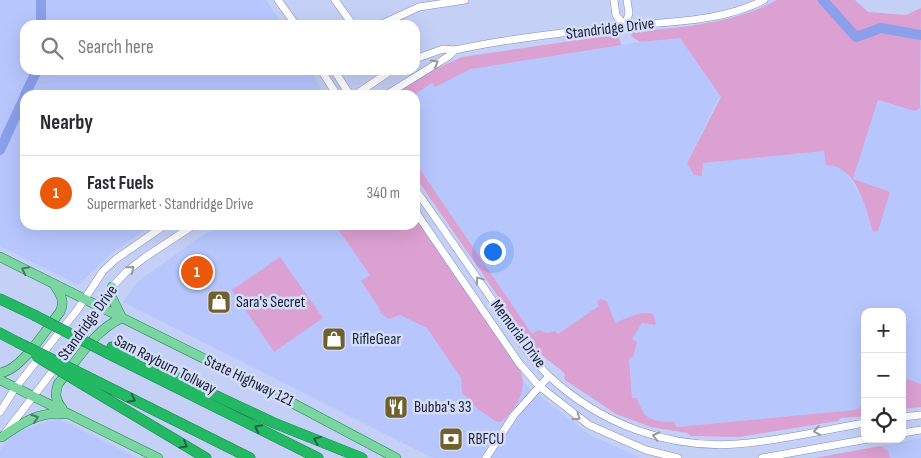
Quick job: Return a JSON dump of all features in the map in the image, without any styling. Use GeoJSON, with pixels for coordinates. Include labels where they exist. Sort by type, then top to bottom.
{"type":"FeatureCollection","features":[{"type":"Feature","properties":{"kind":"highway","name":"Sam Rayburn Tollway"},"geometry":{"type":"LineString","coordinates":[[0,298],[67,332],[109,350],[318,458]]}},
{"type":"Feature","properties":{"kind":"highway"},"geometry":{"type":"LineString","coordinates":[[3,335],[85,381],[206,458]]}},
{"type":"Feature","properties":{"kind":"highway"},"geometry":{"type":"LineString","coordinates":[[109,350],[274,423],[362,458]]}},
{"type":"Feature","properties":{"kind":"highway"},"geometry":{"type":"LineString","coordinates":[[85,381],[250,458]]}},
{"type":"Feature","properties":{"kind":"main road","name":"State Highway 121"},"geometry":{"type":"LineString","coordinates":[[0,257],[283,398],[396,458]]}},
{"type":"Feature","properties":{"kind":"main road"},"geometry":{"type":"LineString","coordinates":[[0,373],[9,371],[18,364],[60,312],[63,306],[63,297],[55,285]]}},
{"type":"Feature","properties":{"kind":"main road"},"geometry":{"type":"LineString","coordinates":[[68,413],[57,402],[55,394],[58,384],[101,332],[113,322],[122,318],[112,298],[112,288]]}},
{"type":"Feature","properties":{"kind":"main road"},"geometry":{"type":"LineString","coordinates":[[0,380],[158,458]]}},
{"type":"Feature","properties":{"kind":"main road"},"geometry":{"type":"LineString","coordinates":[[1,438],[19,425],[37,416],[68,413]]}},
{"type":"Feature","properties":{"kind":"street"},"geometry":{"type":"LineString","coordinates":[[278,0],[292,20]]}},
{"type":"Feature","properties":{"kind":"street"},"geometry":{"type":"LineString","coordinates":[[335,0],[349,20]]}},
{"type":"Feature","properties":{"kind":"street"},"geometry":{"type":"LineString","coordinates":[[389,20],[418,3],[465,0]]}},
{"type":"Feature","properties":{"kind":"street"},"geometry":{"type":"LineString","coordinates":[[614,0],[616,15],[625,26]]}},
{"type":"Feature","properties":{"kind":"street"},"geometry":{"type":"LineString","coordinates":[[625,26],[629,13],[627,0]]}},
{"type":"Feature","properties":{"kind":"street","name":"Standridge Drive"},"geometry":{"type":"LineString","coordinates":[[420,57],[443,49],[455,50],[625,26],[722,15],[764,0]]}},
{"type":"Feature","properties":{"kind":"street","name":"Standridge Drive"},"geometry":{"type":"LineString","coordinates":[[420,74],[449,56],[455,50]]}},
{"type":"Feature","properties":{"kind":"street"},"geometry":{"type":"LineString","coordinates":[[324,75],[334,90]]}},
{"type":"Feature","properties":{"kind":"street"},"geometry":{"type":"LineString","coordinates":[[337,75],[347,90]]}},
{"type":"Feature","properties":{"kind":"street"},"geometry":{"type":"LineString","coordinates":[[362,90],[385,75]]}},
{"type":"Feature","properties":{"kind":"street","name":"Standridge Drive"},"geometry":{"type":"LineString","coordinates":[[394,90],[418,75]]}},
{"type":"Feature","properties":{"kind":"street","name":"Memorial Drive"},"geometry":{"type":"LineString","coordinates":[[420,196],[527,351],[549,376],[590,408],[609,419],[648,434],[688,443],[737,444],[861,424]]}},
{"type":"Feature","properties":{"kind":"street","name":"Memorial Drive"},"geometry":{"type":"LineString","coordinates":[[420,218],[519,363],[539,386],[589,425],[646,450],[678,458]]}},
{"type":"Feature","properties":{"kind":"street","name":"Standridge Drive"},"geometry":{"type":"LineString","coordinates":[[0,412],[16,387],[84,299],[92,285],[116,259],[158,230]]}},
{"type":"Feature","properties":{"kind":"street","name":"Standridge Drive"},"geometry":{"type":"LineString","coordinates":[[1,438],[94,319],[112,288],[138,263],[184,230]]}},
{"type":"Feature","properties":{"kind":"street"},"geometry":{"type":"LineString","coordinates":[[486,458],[514,415],[549,376]]}},
{"type":"Feature","properties":{"kind":"street"},"geometry":{"type":"LineString","coordinates":[[906,416],[921,415]]}},
{"type":"Feature","properties":{"kind":"street"},"geometry":{"type":"LineString","coordinates":[[906,432],[921,430]]}},
{"type":"Feature","properties":{"kind":"street"},"geometry":{"type":"LineString","coordinates":[[762,458],[861,440]]}},
{"type":"Feature","properties":{"kind":"shaded area"},"geometry":{"type":"Polygon","coordinates":[[[0,0],[266,0],[280,20],[20,20],[20,75],[314,75],[321,90],[20,90],[20,230],[145,230],[110,254],[78,285],[0,246],[0,0]]]}},
{"type":"Feature","properties":{"kind":"shaded area"},"geometry":{"type":"Polygon","coordinates":[[[777,0],[855,0],[868,12],[906,15],[921,8],[920,108],[915,111],[878,100],[853,179],[890,192],[878,231],[873,232],[863,200],[852,179],[836,167],[826,165],[824,151],[703,163],[702,176],[694,175],[687,163],[721,97],[680,38],[640,42],[631,36],[633,32],[688,26],[725,19],[760,8],[777,0]]]}},
{"type":"Feature","properties":{"kind":"shaded area"},"geometry":{"type":"Polygon","coordinates":[[[618,34],[621,45],[471,69],[435,87],[432,83],[420,91],[401,90],[424,74],[462,57],[618,34]]]}},
{"type":"Feature","properties":{"kind":"shaded area"},"geometry":{"type":"Polygon","coordinates":[[[680,38],[721,97],[717,100],[687,163],[694,175],[703,174],[702,163],[824,151],[846,172],[863,201],[853,180],[878,100],[915,111],[921,105],[921,384],[906,378],[906,308],[861,308],[861,407],[855,410],[676,427],[675,422],[658,422],[651,419],[641,411],[637,398],[632,398],[629,357],[633,356],[632,339],[642,323],[654,325],[649,312],[615,323],[609,313],[600,306],[558,335],[539,331],[532,334],[420,169],[420,91],[432,83],[435,86],[471,69],[538,56],[680,38]],[[865,205],[873,232],[878,231],[865,205]]]}},
{"type":"Feature","properties":{"kind":"shaded area"},"geometry":{"type":"Polygon","coordinates":[[[420,169],[532,334],[538,330],[547,333],[555,331],[558,334],[599,306],[597,301],[601,299],[607,302],[615,323],[639,314],[653,314],[656,322],[655,325],[642,323],[632,339],[637,342],[633,357],[629,358],[632,398],[637,398],[643,411],[650,418],[675,422],[676,427],[855,410],[861,407],[861,416],[841,418],[838,421],[739,437],[691,436],[687,433],[651,427],[616,414],[564,379],[565,374],[539,352],[420,183],[420,169]]]}},
{"type":"Feature","properties":{"kind":"shaded area"},"geometry":{"type":"Polygon","coordinates":[[[420,224],[520,369],[523,384],[520,398],[512,411],[501,422],[497,422],[479,410],[462,393],[461,378],[427,328],[400,315],[389,319],[381,314],[378,306],[361,281],[370,275],[338,230],[420,230],[420,224]]]}},
{"type":"Feature","properties":{"kind":"shaded area"},"geometry":{"type":"Polygon","coordinates":[[[211,230],[419,230],[528,387],[590,435],[641,458],[433,458],[123,302],[138,281],[211,230]]]}},
{"type":"Feature","properties":{"kind":"shaded area"},"geometry":{"type":"Polygon","coordinates":[[[280,257],[323,318],[274,352],[232,290],[280,257]]]}},
{"type":"Feature","properties":{"kind":"shaded area"},"geometry":{"type":"Polygon","coordinates":[[[906,378],[921,384],[921,407],[906,409],[906,378]]]}},
{"type":"Feature","properties":{"kind":"shaded area"},"geometry":{"type":"Polygon","coordinates":[[[58,418],[137,458],[0,458],[0,450],[17,431],[58,418]]]}},
{"type":"Feature","properties":{"kind":"shaded area"},"geometry":{"type":"Polygon","coordinates":[[[921,438],[921,458],[815,458],[896,443],[906,443],[906,441],[921,438]]]}},
{"type":"Feature","properties":{"kind":"shaded area"},"geometry":{"type":"Polygon","coordinates":[[[881,446],[888,451],[890,458],[815,458],[881,446]]]}},
{"type":"Feature","properties":{"kind":"waterway"},"geometry":{"type":"LineString","coordinates":[[41,0],[41,20]]}},
{"type":"Feature","properties":{"kind":"waterway"},"geometry":{"type":"LineString","coordinates":[[823,0],[856,37],[881,28],[921,35]]}},
{"type":"Feature","properties":{"kind":"waterway"},"geometry":{"type":"LineString","coordinates":[[27,90],[35,75]]}},
{"type":"Feature","properties":{"kind":"waterway"},"geometry":{"type":"LineString","coordinates":[[0,150],[20,107]]}},
{"type":"Feature","properties":{"kind":"place","name":"Fast Fuels"},"geometry":{"type":"Point","coordinates":[197,272]}},
{"type":"Feature","properties":{"kind":"place","name":"Sara's Secret"},"geometry":{"type":"Point","coordinates":[219,302]}},
{"type":"Feature","properties":{"kind":"place","name":"RifleGear"},"geometry":{"type":"Point","coordinates":[334,339]}},
{"type":"Feature","properties":{"kind":"place","name":"Bubba's 33"},"geometry":{"type":"Point","coordinates":[396,407]}},
{"type":"Feature","properties":{"kind":"place","name":"RBFCU"},"geometry":{"type":"Point","coordinates":[451,439]}}]}
